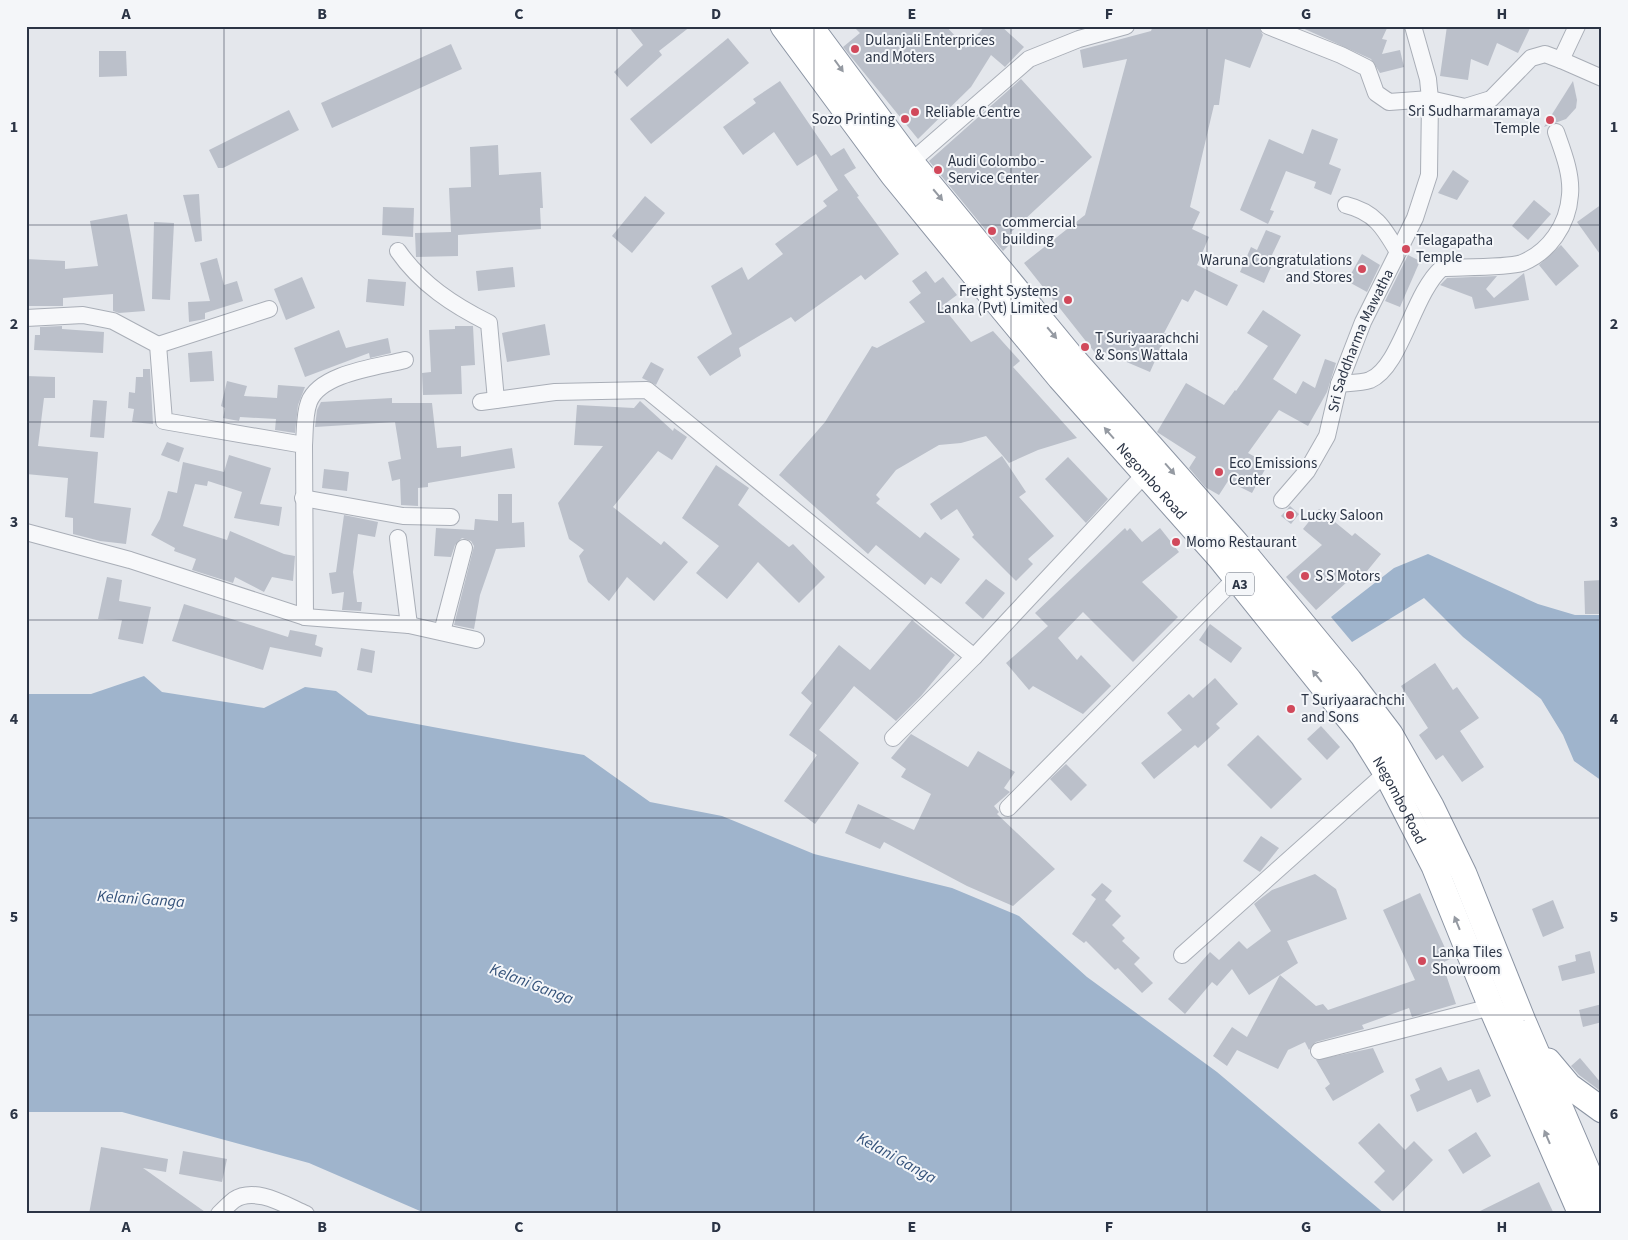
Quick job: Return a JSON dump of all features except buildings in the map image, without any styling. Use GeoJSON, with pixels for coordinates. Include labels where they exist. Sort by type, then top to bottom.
{"type":"FeatureCollection","features":[{"type":"Feature","properties":{"kind":"highway","name":"Negombo Road"},"geometry":{"type":"LineString","coordinates":[[783,26],[902,168],[1236,543],[1372,709],[1390,734],[1431,806],[1464,874],[1522,1021],[1585,1172],[1581,1214]]}},
{"type":"Feature","properties":{"kind":"highway","name":"Negombo Road"},"geometry":{"type":"LineString","coordinates":[[810,26],[902,168],[1054,370],[1236,578],[1363,736],[1386,773],[1434,866],[1491,1007],[1602,1205]]}},
{"type":"Feature","properties":{"kind":"highway"},"geometry":{"type":"LineString","coordinates":[[1522,1021],[1556,1071],[1575,1091],[1602,1110]]}},
{"type":"Feature","properties":{"kind":"street"},"geometry":{"type":"LineString","coordinates":[[902,168],[1029,59],[1079,39],[1126,26]]}},
{"type":"Feature","properties":{"kind":"street"},"geometry":{"type":"LineString","coordinates":[[1268,26],[1341,55],[1367,68],[1376,93],[1389,102],[1430,99],[1465,107],[1491,99],[1531,58],[1545,54],[1602,78]]}},
{"type":"Feature","properties":{"kind":"street","name":"Sri Saddharma Mawatha"},"geometry":{"type":"LineString","coordinates":[[1282,500],[1307,471],[1326,436],[1339,384],[1363,322],[1415,218],[1429,175],[1430,99],[1428,79],[1413,26]]}},
{"type":"Feature","properties":{"kind":"street"},"geometry":{"type":"LineString","coordinates":[[1561,60],[1577,26]]}},
{"type":"Feature","properties":{"kind":"street"},"geometry":{"type":"LineString","coordinates":[[1339,384],[1370,380],[1385,369],[1413,310],[1433,275],[1442,268],[1520,264],[1549,247],[1555,239],[1570,195],[1566,160],[1556,132]]}},
{"type":"Feature","properties":{"kind":"street"},"geometry":{"type":"LineString","coordinates":[[1346,205],[1357,207],[1379,222],[1398,252]]}},
{"type":"Feature","properties":{"kind":"street"},"geometry":{"type":"LineString","coordinates":[[398,250],[413,272],[458,308],[489,323],[489,401],[556,392],[647,390],[974,656]]}},
{"type":"Feature","properties":{"kind":"street"},"geometry":{"type":"LineString","coordinates":[[26,318],[84,315],[112,321],[158,345],[269,309]]}},
{"type":"Feature","properties":{"kind":"street"},"geometry":{"type":"LineString","coordinates":[[158,345],[164,420],[304,445]]}},
{"type":"Feature","properties":{"kind":"street"},"geometry":{"type":"LineString","coordinates":[[305,617],[304,445],[308,403],[316,390],[333,379],[405,360]]}},
{"type":"Feature","properties":{"kind":"street"},"geometry":{"type":"LineString","coordinates":[[893,738],[974,656],[1145,474]]}},
{"type":"Feature","properties":{"kind":"street"},"geometry":{"type":"LineString","coordinates":[[304,498],[403,516],[451,517]]}},
{"type":"Feature","properties":{"kind":"street"},"geometry":{"type":"LineString","coordinates":[[26,532],[130,560],[305,617],[409,625],[476,640]]}},
{"type":"Feature","properties":{"kind":"street"},"geometry":{"type":"LineString","coordinates":[[398,538],[409,625]]}},
{"type":"Feature","properties":{"kind":"street"},"geometry":{"type":"LineString","coordinates":[[442,632],[464,548]]}},
{"type":"Feature","properties":{"kind":"street"},"geometry":{"type":"LineString","coordinates":[[1008,808],[1236,578]]}},
{"type":"Feature","properties":{"kind":"street"},"geometry":{"type":"LineString","coordinates":[[1182,955],[1386,773]]}},
{"type":"Feature","properties":{"kind":"street"},"geometry":{"type":"LineString","coordinates":[[1319,1051],[1491,1007]]}},
{"type":"Feature","properties":{"kind":"street"},"geometry":{"type":"LineString","coordinates":[[219,1214],[234,1200],[244,1196],[256,1195],[306,1214]]}},
{"type":"Feature","properties":{"kind":"water"},"geometry":{"type":"Polygon","coordinates":[[[1428,554],[1538,604],[1575,615],[1602,615],[1602,781],[1574,761],[1563,735],[1541,699],[1463,637],[1424,598],[1352,642],[1331,617],[1394,568],[1428,554]]]}},
{"type":"Feature","properties":{"kind":"water","name":"Kelani Ganga"},"geometry":{"type":"Polygon","coordinates":[[[144,676],[162,692],[264,708],[305,687],[336,691],[368,715],[584,755],[650,802],[722,816],[814,854],[952,888],[1019,916],[1087,977],[1217,1072],[1385,1214],[427,1214],[309,1163],[122,1112],[26,1112],[26,694],[91,694],[144,676]]]}},
{"type":"Feature","properties":{"kind":"place","name":"Dulanjali Enterprices and Moters"},"geometry":{"type":"Point","coordinates":[855,49]}},
{"type":"Feature","properties":{"kind":"place","name":"Reliable Centre"},"geometry":{"type":"Point","coordinates":[915,112]}},
{"type":"Feature","properties":{"kind":"place","name":"Sozo Printing"},"geometry":{"type":"Point","coordinates":[905,119]}},
{"type":"Feature","properties":{"kind":"place","name":"Sri Sudharmaramaya Temple"},"geometry":{"type":"Point","coordinates":[1550,120]}},
{"type":"Feature","properties":{"kind":"place","name":"Audi Colombo - Service Center"},"geometry":{"type":"Point","coordinates":[938,170]}},
{"type":"Feature","properties":{"kind":"place","name":"commercial building"},"geometry":{"type":"Point","coordinates":[992,231]}},
{"type":"Feature","properties":{"kind":"place","name":"Telagapatha Temple"},"geometry":{"type":"Point","coordinates":[1406,249]}},
{"type":"Feature","properties":{"kind":"place","name":"Waruna Congratulations and Stores"},"geometry":{"type":"Point","coordinates":[1362,269]}},
{"type":"Feature","properties":{"kind":"place","name":"Freight Systems Lanka (Pvt) Limited"},"geometry":{"type":"Point","coordinates":[1068,300]}},
{"type":"Feature","properties":{"kind":"place","name":"T Suriyaarachchi & Sons Wattala"},"geometry":{"type":"Point","coordinates":[1085,347]}},
{"type":"Feature","properties":{"kind":"place","name":"Eco Emissions Center"},"geometry":{"type":"Point","coordinates":[1219,472]}},
{"type":"Feature","properties":{"kind":"place","name":"Lucky Saloon"},"geometry":{"type":"Point","coordinates":[1290,515]}},
{"type":"Feature","properties":{"kind":"place","name":"Momo Restaurant"},"geometry":{"type":"Point","coordinates":[1176,542]}},
{"type":"Feature","properties":{"kind":"place","name":"S S Motors"},"geometry":{"type":"Point","coordinates":[1305,576]}},
{"type":"Feature","properties":{"kind":"place","name":"T Suriyaarachchi and Sons"},"geometry":{"type":"Point","coordinates":[1291,709]}},
{"type":"Feature","properties":{"kind":"place","name":"Lanka Tiles Showroom"},"geometry":{"type":"Point","coordinates":[1422,961]}}]}
